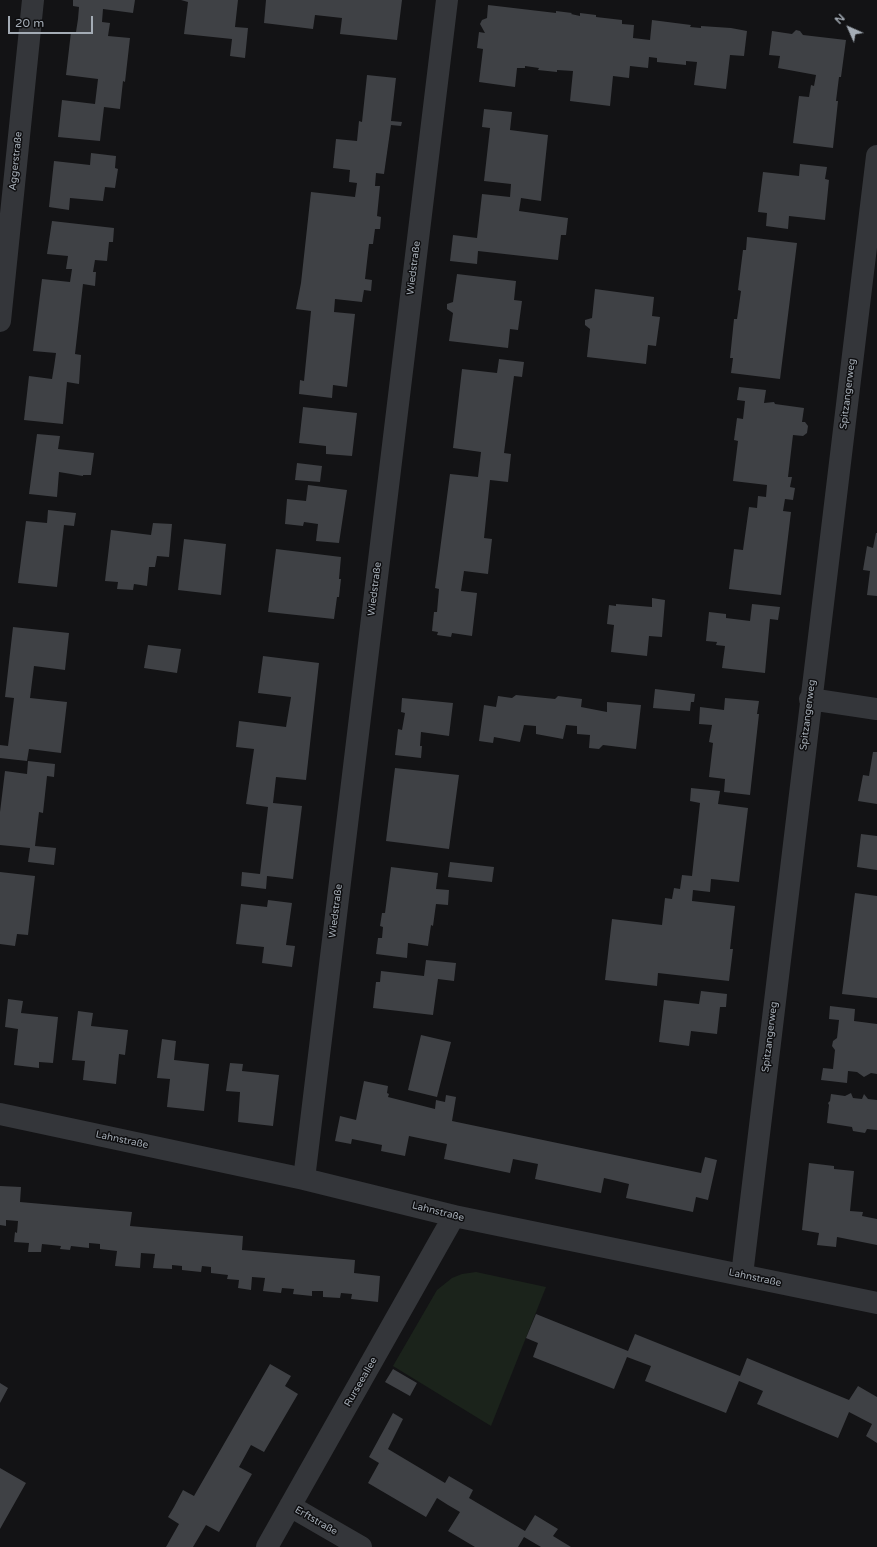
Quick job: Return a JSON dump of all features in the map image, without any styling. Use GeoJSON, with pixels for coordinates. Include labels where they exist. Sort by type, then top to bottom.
{"type":"FeatureCollection","features":[{"type":"Feature","properties":{"kind":"street","name":"Aggerstraße"},"geometry":{"type":"LineString","coordinates":[[0,321],[33,0]]}},
{"type":"Feature","properties":{"kind":"street","name":"Wiedstraße"},"geometry":{"type":"LineString","coordinates":[[304,1179],[447,0]]}},
{"type":"Feature","properties":{"kind":"street","name":"Spitzangerweg"},"geometry":{"type":"LineString","coordinates":[[742,1275],[810,699],[877,156]]}},
{"type":"Feature","properties":{"kind":"street"},"geometry":{"type":"LineString","coordinates":[[810,699],[877,709]]}},
{"type":"Feature","properties":{"kind":"street","name":"Lahnstraße"},"geometry":{"type":"LineString","coordinates":[[0,1114],[304,1179],[454,1216],[877,1303]]}},
{"type":"Feature","properties":{"kind":"street","name":"Rurseeallee"},"geometry":{"type":"LineString","coordinates":[[267,1547],[454,1216]]}},
{"type":"Feature","properties":{"kind":"street","name":"Erftstraße"},"geometry":{"type":"LineString","coordinates":[[290,1506],[361,1547]]}},
{"type":"Feature","properties":{"kind":"shaded area"},"geometry":{"type":"Polygon","coordinates":[[[476,1272],[546,1287],[491,1426],[393,1366],[437,1290],[452,1278],[462,1274],[476,1272]]]}},
{"type":"Feature","properties":{"kind":"building"},"geometry":{"type":"Polygon","coordinates":[[[73,0],[135,0],[133,13],[103,9],[102,22],[110,23],[108,36],[130,38],[120,109],[104,107],[100,141],[58,137],[62,100],[95,104],[98,79],[66,75],[71,32],[76,32],[78,19],[79,7],[73,6],[73,0]]]}},
{"type":"Feature","properties":{"kind":"building"},"geometry":{"type":"Polygon","coordinates":[[[181,0],[238,0],[235,27],[248,28],[245,58],[230,56],[232,39],[184,34],[188,2],[181,0]]]}},
{"type":"Feature","properties":{"kind":"building"},"geometry":{"type":"Polygon","coordinates":[[[266,0],[402,0],[397,40],[340,34],[342,18],[315,15],[313,29],[264,23],[266,0]]]}},
{"type":"Feature","properties":{"kind":"building"},"geometry":{"type":"Polygon","coordinates":[[[488,5],[556,13],[556,11],[572,13],[571,14],[580,16],[580,13],[596,15],[596,17],[622,20],[622,24],[634,25],[633,38],[650,40],[652,20],[691,25],[690,27],[701,28],[701,26],[731,28],[747,31],[744,56],[730,55],[726,89],[694,85],[697,62],[686,61],[686,65],[657,62],[657,58],[649,57],[648,68],[630,66],[629,78],[613,76],[610,106],[570,101],[573,71],[557,70],[557,72],[538,70],[539,68],[525,66],[525,68],[517,68],[515,87],[479,82],[483,49],[477,48],[479,32],[485,33],[480,24],[482,20],[487,18],[488,5]]]}},
{"type":"Feature","properties":{"kind":"building"},"geometry":{"type":"Polygon","coordinates":[[[796,30],[800,31],[803,35],[846,40],[836,101],[838,101],[833,148],[793,143],[799,96],[809,97],[811,85],[814,86],[816,75],[778,68],[780,56],[769,55],[772,31],[792,34],[796,30]]]}},
{"type":"Feature","properties":{"kind":"building"},"geometry":{"type":"Polygon","coordinates":[[[367,75],[396,78],[391,121],[402,122],[401,126],[391,125],[384,174],[376,173],[375,186],[380,186],[377,216],[381,217],[380,229],[375,229],[373,244],[369,244],[365,279],[372,280],[371,291],[364,290],[362,302],[335,299],[334,312],[355,314],[347,387],[333,385],[332,398],[299,394],[300,380],[304,381],[311,311],[296,309],[301,283],[311,192],[355,197],[357,183],[349,182],[350,170],[333,168],[336,139],[357,141],[359,121],[362,122],[367,75]]]}},
{"type":"Feature","properties":{"kind":"building"},"geometry":{"type":"Polygon","coordinates":[[[484,109],[512,112],[510,130],[548,135],[541,201],[521,198],[519,211],[568,218],[566,235],[561,235],[558,260],[478,251],[477,264],[450,261],[453,235],[477,238],[482,194],[510,197],[511,184],[484,181],[490,128],[482,127],[484,109]]]}},
{"type":"Feature","properties":{"kind":"building"},"geometry":{"type":"Polygon","coordinates":[[[91,153],[116,156],[115,168],[118,169],[115,188],[105,187],[103,201],[70,198],[69,210],[49,207],[54,161],[90,165],[91,153]]]}},
{"type":"Feature","properties":{"kind":"building"},"geometry":{"type":"Polygon","coordinates":[[[800,164],[827,167],[825,179],[829,180],[825,220],[789,216],[788,229],[766,226],[767,213],[758,212],[763,172],[799,176],[800,164]]]}},
{"type":"Feature","properties":{"kind":"building"},"geometry":{"type":"Polygon","coordinates":[[[52,221],[114,228],[113,242],[109,242],[107,261],[95,260],[93,272],[96,272],[95,286],[83,284],[75,354],[81,355],[79,384],[67,382],[63,424],[24,420],[29,376],[52,379],[56,353],[33,351],[42,279],[70,282],[72,269],[66,269],[68,256],[47,254],[52,221]]]}},
{"type":"Feature","properties":{"kind":"building"},"geometry":{"type":"Polygon","coordinates":[[[747,237],[797,243],[780,379],[731,373],[733,358],[730,358],[734,319],[737,319],[741,291],[738,290],[743,250],[746,250],[747,237]]]}},
{"type":"Feature","properties":{"kind":"building"},"geometry":{"type":"Polygon","coordinates":[[[457,274],[516,281],[514,300],[522,301],[518,330],[510,329],[508,348],[449,341],[453,313],[447,309],[447,304],[453,302],[457,274]]]}},
{"type":"Feature","properties":{"kind":"building"},"geometry":{"type":"Polygon","coordinates":[[[595,289],[654,297],[652,316],[660,317],[656,346],[648,345],[646,364],[587,357],[590,329],[585,325],[585,320],[592,318],[595,289]]]}},
{"type":"Feature","properties":{"kind":"building"},"geometry":{"type":"Polygon","coordinates":[[[499,359],[524,362],[522,377],[514,376],[504,453],[511,454],[508,482],[490,480],[484,538],[492,539],[488,574],[464,571],[461,591],[477,593],[472,636],[452,633],[451,637],[437,635],[438,632],[432,631],[434,612],[437,612],[439,589],[435,588],[450,474],[478,477],[481,452],[453,448],[462,369],[497,373],[499,359]]]}},
{"type":"Feature","properties":{"kind":"building"},"geometry":{"type":"Polygon","coordinates":[[[739,387],[766,390],[764,403],[774,402],[775,404],[804,408],[802,422],[805,422],[808,426],[807,433],[803,436],[793,435],[788,477],[792,477],[790,487],[795,488],[793,500],[785,499],[783,511],[791,512],[781,595],[729,589],[734,549],[743,550],[749,507],[757,508],[758,496],[766,497],[767,485],[733,481],[738,441],[734,440],[737,418],[743,419],[745,401],[737,400],[739,387]]]}},
{"type":"Feature","properties":{"kind":"building"},"geometry":{"type":"Polygon","coordinates":[[[303,407],[357,413],[352,456],[326,454],[326,446],[299,443],[303,407]]]}},
{"type":"Feature","properties":{"kind":"building"},"geometry":{"type":"Polygon","coordinates":[[[37,434],[60,436],[58,449],[94,453],[91,475],[83,476],[59,472],[57,497],[29,494],[37,434]]]}},
{"type":"Feature","properties":{"kind":"building"},"geometry":{"type":"Polygon","coordinates":[[[297,463],[322,466],[320,482],[295,480],[297,463]]]}},
{"type":"Feature","properties":{"kind":"building"},"geometry":{"type":"Polygon","coordinates":[[[308,485],[347,490],[339,543],[316,541],[318,524],[304,522],[303,526],[285,524],[287,499],[306,501],[308,485]]]}},
{"type":"Feature","properties":{"kind":"building"},"geometry":{"type":"Polygon","coordinates":[[[48,510],[76,513],[74,526],[64,525],[57,587],[18,583],[26,521],[47,523],[48,510]]]}},
{"type":"Feature","properties":{"kind":"building"},"geometry":{"type":"Polygon","coordinates":[[[153,523],[172,524],[169,557],[157,556],[155,567],[149,567],[147,586],[134,584],[133,590],[117,589],[118,582],[105,581],[111,530],[151,535],[153,523]]]}},
{"type":"Feature","properties":{"kind":"building"},"geometry":{"type":"Polygon","coordinates":[[[876,533],[877,596],[867,595],[870,571],[863,570],[867,546],[873,548],[876,533]]]}},
{"type":"Feature","properties":{"kind":"building"},"geometry":{"type":"Polygon","coordinates":[[[184,539],[226,544],[221,595],[178,590],[184,539]]]}},
{"type":"Feature","properties":{"kind":"building"},"geometry":{"type":"Polygon","coordinates":[[[276,549],[341,557],[339,597],[337,597],[334,619],[268,612],[276,549]]]}},
{"type":"Feature","properties":{"kind":"building"},"geometry":{"type":"Polygon","coordinates":[[[652,598],[665,600],[662,637],[649,636],[647,656],[611,652],[614,625],[607,624],[609,605],[616,606],[616,604],[652,607],[652,598]]]}},
{"type":"Feature","properties":{"kind":"building"},"geometry":{"type":"Polygon","coordinates":[[[752,604],[780,607],[778,620],[770,619],[765,673],[722,668],[725,646],[716,645],[717,642],[706,641],[709,612],[726,614],[726,618],[750,621],[752,604]]]}},
{"type":"Feature","properties":{"kind":"building"},"geometry":{"type":"Polygon","coordinates":[[[13,627],[69,633],[65,670],[34,666],[30,698],[67,702],[61,753],[29,749],[27,761],[0,758],[0,745],[8,746],[14,698],[5,697],[13,627]]]}},
{"type":"Feature","properties":{"kind":"building"},"geometry":{"type":"Polygon","coordinates":[[[148,645],[181,649],[177,673],[144,668],[148,645]]]}},
{"type":"Feature","properties":{"kind":"building"},"geometry":{"type":"Polygon","coordinates":[[[263,656],[319,663],[306,780],[276,777],[273,803],[302,806],[293,879],[267,876],[266,889],[241,886],[242,872],[260,874],[268,807],[246,804],[254,749],[236,747],[239,721],[286,727],[291,697],[258,693],[263,656]]]}},
{"type":"Feature","properties":{"kind":"building"},"geometry":{"type":"Polygon","coordinates":[[[655,689],[695,694],[694,702],[691,702],[690,711],[653,708],[655,689]]]}},
{"type":"Feature","properties":{"kind":"building"},"geometry":{"type":"Polygon","coordinates":[[[516,695],[555,699],[558,696],[582,699],[581,707],[607,712],[607,702],[641,705],[636,749],[603,745],[599,749],[589,748],[590,735],[577,734],[577,726],[566,725],[563,739],[536,734],[536,726],[524,725],[520,742],[494,737],[493,743],[479,741],[484,705],[496,707],[498,696],[512,698],[516,695]]]}},
{"type":"Feature","properties":{"kind":"building"},"geometry":{"type":"Polygon","coordinates":[[[402,698],[453,703],[449,736],[421,732],[421,758],[395,755],[398,729],[402,730],[405,713],[401,712],[402,698]]]}},
{"type":"Feature","properties":{"kind":"building"},"geometry":{"type":"Polygon","coordinates":[[[725,698],[759,701],[757,714],[759,714],[750,795],[724,792],[725,779],[709,777],[713,743],[709,742],[712,725],[699,724],[700,707],[724,710],[725,698]]]}},
{"type":"Feature","properties":{"kind":"building"},"geometry":{"type":"Polygon","coordinates":[[[873,752],[877,752],[877,804],[858,801],[863,775],[869,776],[873,752]]]}},
{"type":"Feature","properties":{"kind":"building"},"geometry":{"type":"Polygon","coordinates":[[[28,761],[55,764],[54,777],[47,776],[43,813],[39,812],[35,846],[56,848],[54,865],[28,862],[30,848],[0,845],[0,812],[5,771],[27,774],[28,761]]]}},
{"type":"Feature","properties":{"kind":"building"},"geometry":{"type":"Polygon","coordinates":[[[395,768],[459,775],[449,849],[386,841],[395,768]]]}},
{"type":"Feature","properties":{"kind":"building"},"geometry":{"type":"Polygon","coordinates":[[[691,788],[720,791],[718,804],[748,808],[739,882],[711,879],[710,892],[693,890],[692,901],[735,906],[730,949],[733,949],[729,981],[658,973],[657,986],[605,980],[612,919],[662,925],[665,898],[672,899],[674,888],[680,889],[682,875],[692,876],[700,803],[690,801],[691,788]]]}},
{"type":"Feature","properties":{"kind":"building"},"geometry":{"type":"Polygon","coordinates":[[[861,834],[877,836],[877,870],[857,867],[861,834]]]}},
{"type":"Feature","properties":{"kind":"building"},"geometry":{"type":"Polygon","coordinates":[[[450,862],[494,867],[492,882],[448,877],[450,862]]]}},
{"type":"Feature","properties":{"kind":"building"},"geometry":{"type":"Polygon","coordinates":[[[391,867],[438,873],[436,889],[449,890],[448,905],[436,904],[428,946],[408,943],[407,958],[376,954],[378,938],[382,938],[383,927],[380,926],[382,913],[385,913],[391,867]]]}},
{"type":"Feature","properties":{"kind":"building"},"geometry":{"type":"Polygon","coordinates":[[[0,872],[35,876],[28,935],[17,934],[15,946],[0,944],[0,872]]]}},
{"type":"Feature","properties":{"kind":"building"},"geometry":{"type":"Polygon","coordinates":[[[855,893],[877,896],[877,998],[842,994],[855,893]]]}},
{"type":"Feature","properties":{"kind":"building"},"geometry":{"type":"Polygon","coordinates":[[[268,900],[292,903],[286,945],[295,946],[292,967],[262,963],[264,947],[236,944],[241,904],[267,907],[268,900]]]}},
{"type":"Feature","properties":{"kind":"building"},"geometry":{"type":"Polygon","coordinates":[[[426,960],[456,963],[454,981],[438,979],[433,1015],[373,1008],[376,982],[380,982],[381,971],[424,976],[426,960]]]}},
{"type":"Feature","properties":{"kind":"building"},"geometry":{"type":"Polygon","coordinates":[[[701,991],[727,994],[726,1007],[720,1007],[717,1034],[691,1031],[689,1046],[659,1042],[664,1000],[699,1004],[701,991]]]}},
{"type":"Feature","properties":{"kind":"building"},"geometry":{"type":"Polygon","coordinates":[[[8,999],[23,1001],[21,1013],[58,1017],[53,1063],[39,1062],[39,1068],[14,1065],[18,1029],[5,1027],[8,999]]]}},
{"type":"Feature","properties":{"kind":"building"},"geometry":{"type":"Polygon","coordinates":[[[830,1006],[855,1009],[854,1021],[877,1024],[877,1074],[871,1073],[864,1077],[857,1072],[848,1071],[847,1083],[821,1080],[823,1068],[833,1069],[835,1050],[832,1046],[833,1041],[837,1038],[839,1020],[829,1019],[830,1006]]]}},
{"type":"Feature","properties":{"kind":"building"},"geometry":{"type":"Polygon","coordinates":[[[78,1011],[93,1013],[91,1026],[128,1030],[125,1055],[119,1054],[116,1084],[83,1080],[85,1061],[72,1060],[78,1011]]]}},
{"type":"Feature","properties":{"kind":"building"},"geometry":{"type":"Polygon","coordinates":[[[421,1035],[451,1042],[437,1097],[408,1090],[421,1035]]]}},
{"type":"Feature","properties":{"kind":"building"},"geometry":{"type":"Polygon","coordinates":[[[162,1039],[176,1041],[174,1060],[209,1064],[204,1111],[167,1107],[170,1079],[157,1078],[162,1039]]]}},
{"type":"Feature","properties":{"kind":"building"},"geometry":{"type":"Polygon","coordinates":[[[230,1063],[243,1064],[242,1071],[279,1075],[273,1126],[238,1122],[240,1092],[226,1091],[230,1063]]]}},
{"type":"Feature","properties":{"kind":"building"},"geometry":{"type":"Polygon","coordinates":[[[364,1081],[388,1086],[388,1097],[435,1109],[436,1100],[445,1102],[446,1095],[456,1097],[452,1121],[701,1173],[705,1157],[717,1160],[708,1200],[696,1197],[693,1212],[626,1198],[629,1184],[604,1178],[601,1193],[535,1179],[538,1164],[513,1159],[510,1173],[444,1159],[447,1144],[409,1136],[405,1156],[381,1151],[382,1145],[352,1139],[351,1144],[335,1141],[340,1116],[356,1120],[364,1081]]]}},
{"type":"Feature","properties":{"kind":"building"},"geometry":{"type":"Polygon","coordinates":[[[851,1093],[853,1098],[862,1099],[864,1094],[868,1099],[877,1100],[877,1130],[867,1129],[865,1133],[853,1131],[852,1127],[827,1123],[828,1103],[830,1101],[831,1094],[845,1096],[851,1093]]]}},
{"type":"Feature","properties":{"kind":"building"},"geometry":{"type":"Polygon","coordinates":[[[809,1163],[834,1166],[834,1169],[854,1171],[850,1211],[863,1212],[862,1216],[877,1219],[877,1245],[837,1237],[836,1247],[817,1245],[819,1233],[802,1230],[809,1163]]]}},
{"type":"Feature","properties":{"kind":"building"},"geometry":{"type":"Polygon","coordinates":[[[0,1186],[21,1187],[20,1202],[132,1212],[130,1226],[243,1236],[242,1250],[355,1260],[354,1273],[380,1276],[378,1302],[351,1299],[352,1294],[341,1293],[340,1298],[323,1297],[323,1291],[312,1291],[312,1296],[293,1294],[294,1289],[282,1288],[281,1293],[263,1291],[265,1278],[252,1277],[251,1290],[238,1288],[239,1280],[227,1279],[228,1275],[211,1273],[211,1267],[202,1266],[201,1272],[182,1270],[182,1266],[172,1265],[172,1269],[153,1268],[155,1254],[141,1253],[140,1268],[115,1266],[117,1251],[100,1249],[100,1244],[89,1243],[89,1248],[71,1246],[70,1250],[60,1249],[61,1246],[42,1244],[41,1252],[28,1252],[29,1243],[14,1242],[15,1232],[17,1233],[18,1221],[6,1220],[6,1226],[0,1225],[0,1186]]]}},
{"type":"Feature","properties":{"kind":"building"},"geometry":{"type":"Polygon","coordinates":[[[536,1314],[628,1351],[635,1334],[740,1376],[747,1358],[849,1400],[858,1386],[877,1397],[877,1443],[866,1436],[872,1424],[849,1412],[838,1438],[757,1404],[763,1391],[739,1381],[726,1413],[645,1381],[651,1366],[627,1357],[614,1389],[533,1357],[538,1343],[526,1338],[536,1314]]]}},
{"type":"Feature","properties":{"kind":"building"},"geometry":{"type":"Polygon","coordinates":[[[270,1364],[291,1376],[285,1386],[298,1394],[264,1452],[251,1445],[239,1467],[252,1474],[219,1532],[206,1525],[193,1547],[166,1547],[179,1524],[168,1517],[183,1490],[194,1496],[270,1364]]]}},
{"type":"Feature","properties":{"kind":"building"},"geometry":{"type":"Polygon","coordinates":[[[393,1369],[417,1383],[410,1396],[385,1382],[393,1369]]]}},
{"type":"Feature","properties":{"kind":"building"},"geometry":{"type":"Polygon","coordinates":[[[0,1383],[8,1388],[0,1403],[0,1383]]]}},
{"type":"Feature","properties":{"kind":"building"},"geometry":{"type":"Polygon","coordinates":[[[393,1413],[403,1419],[388,1449],[445,1483],[449,1476],[473,1490],[469,1498],[525,1531],[535,1515],[558,1529],[553,1536],[571,1547],[541,1547],[524,1537],[518,1547],[475,1547],[448,1531],[460,1512],[437,1498],[426,1517],[368,1483],[379,1463],[369,1457],[393,1413]]]}},
{"type":"Feature","properties":{"kind":"building"},"geometry":{"type":"Polygon","coordinates":[[[0,1468],[26,1483],[0,1529],[0,1468]]]}}]}
